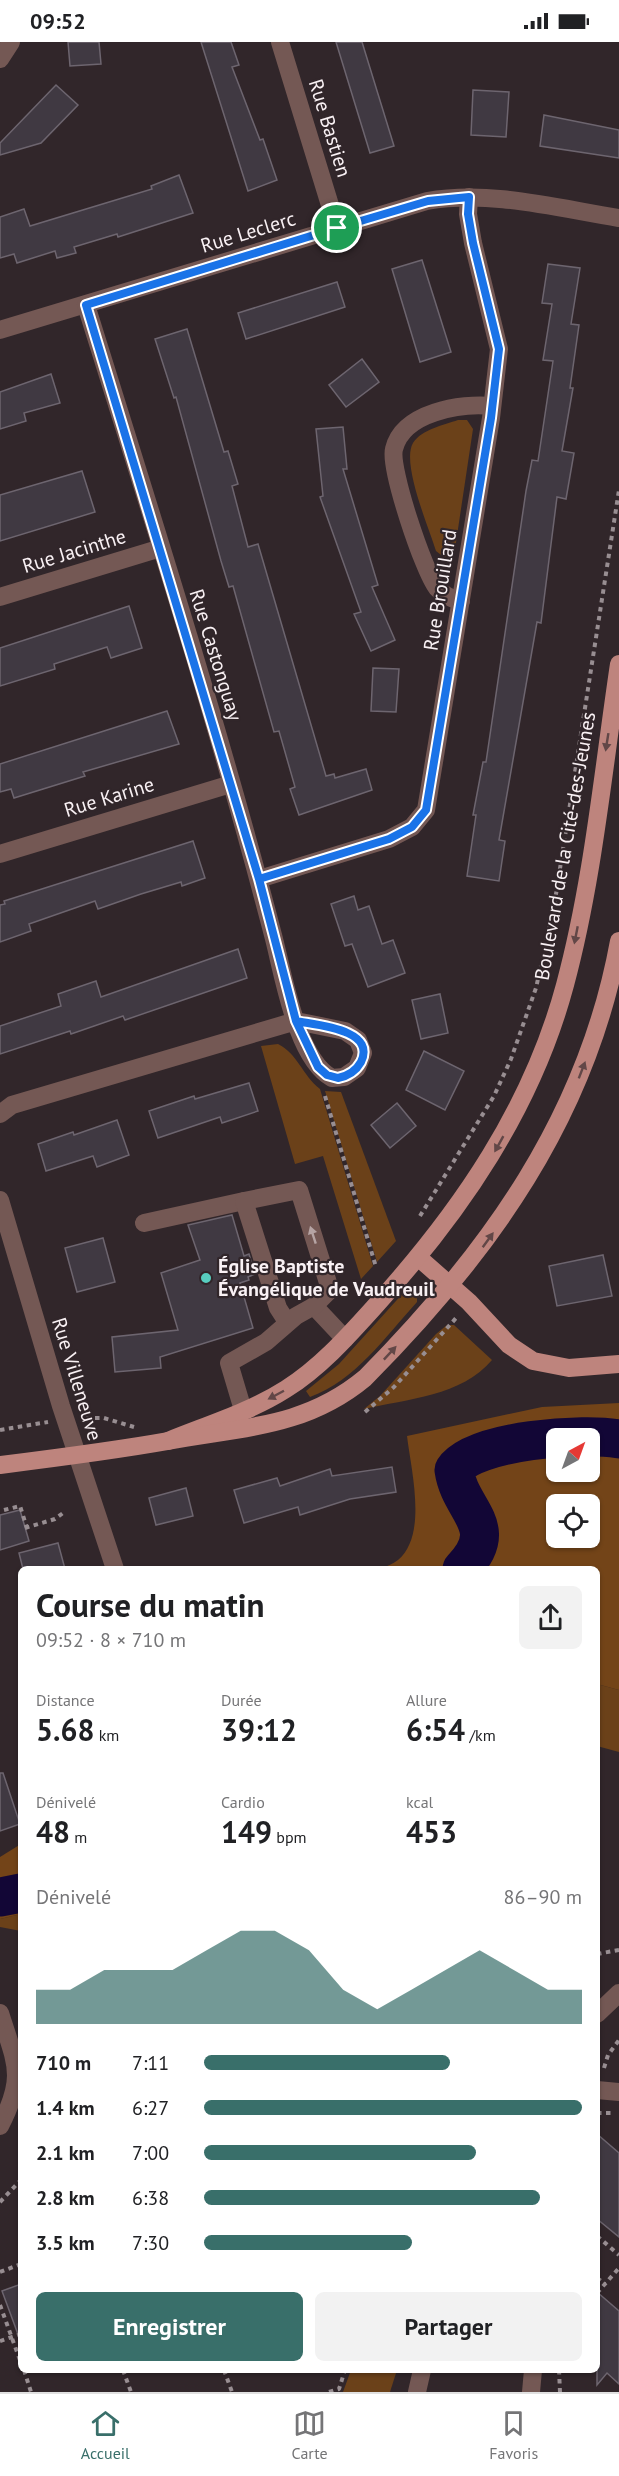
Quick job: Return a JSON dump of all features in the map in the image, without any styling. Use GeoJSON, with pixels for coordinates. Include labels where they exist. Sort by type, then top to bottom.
{"type":"FeatureCollection","features":[{"type":"Feature","properties":{"kind":"main road","name":"Boulevard de la Cité-des-Jeunes"},"geometry":{"type":"LineString","coordinates":[[168,1441],[243,1410],[286,1389],[315,1367],[345,1339],[419,1258],[461,1202],[502,1139],[538,1063],[557,1011],[578,925],[619,664]]}},
{"type":"Feature","properties":{"kind":"main road","name":"Boulevard de la Cité-des-Jeunes"},"geometry":{"type":"LineString","coordinates":[[0,1465],[274,1424],[333,1402],[365,1378],[451,1285],[507,1212],[538,1162],[556,1128],[588,1054],[611,978],[619,940]]}},
{"type":"Feature","properties":{"kind":"main road"},"geometry":{"type":"LineString","coordinates":[[419,1258],[469,1302],[509,1345],[532,1361],[569,1368],[619,1364]]}},
{"type":"Feature","properties":{"kind":"street"},"geometry":{"type":"LineString","coordinates":[[0,59],[11,42]]}},
{"type":"Feature","properties":{"kind":"street","name":"Rue Bastien"},"geometry":{"type":"LineString","coordinates":[[280,42],[337,228]]}},
{"type":"Feature","properties":{"kind":"street","name":"Rue Leclerc"},"geometry":{"type":"LineString","coordinates":[[0,330],[428,201],[469,197],[504,199],[619,218]]}},
{"type":"Feature","properties":{"kind":"street","name":"Rue Brouillard"},"geometry":{"type":"LineString","coordinates":[[259,879],[389,839],[412,827],[420,819],[429,798],[492,406],[499,345],[473,243],[468,214],[469,197]]}},
{"type":"Feature","properties":{"kind":"street","name":"Rue Castonguay"},"geometry":{"type":"LineString","coordinates":[[0,1114],[12,1105],[296,1021],[259,879],[86,305]]}},
{"type":"Feature","properties":{"kind":"street"},"geometry":{"type":"LineString","coordinates":[[461,601],[444,595],[429,575],[395,471],[394,449],[404,432],[418,420],[461,407],[492,406]]}},
{"type":"Feature","properties":{"kind":"street","name":"Rue Jacinthe"},"geometry":{"type":"LineString","coordinates":[[0,597],[161,548]]}},
{"type":"Feature","properties":{"kind":"street","name":"Rue Karine"},"geometry":{"type":"LineString","coordinates":[[0,854],[231,784]]}},
{"type":"Feature","properties":{"kind":"street"},"geometry":{"type":"LineString","coordinates":[[144,1223],[298,1190],[329,1286],[327,1293],[314,1306],[287,1322],[266,1342],[229,1362],[243,1410]]}},
{"type":"Feature","properties":{"kind":"street","name":"Rue Villeneuve"},"geometry":{"type":"LineString","coordinates":[[0,1200],[78,1455],[115,1566]]}},
{"type":"Feature","properties":{"kind":"street"},"geometry":{"type":"LineString","coordinates":[[244,1201],[278,1308],[287,1322]]}},
{"type":"Feature","properties":{"kind":"street"},"geometry":{"type":"LineString","coordinates":[[314,1306],[345,1339]]}},
{"type":"Feature","properties":{"kind":"street"},"geometry":{"type":"LineString","coordinates":[[600,2011],[619,1993]]}},
{"type":"Feature","properties":{"kind":"street"},"geometry":{"type":"LineString","coordinates":[[0,2013],[18,2074]]}},
{"type":"Feature","properties":{"kind":"street"},"geometry":{"type":"LineString","coordinates":[[0,2126],[12,2103],[18,2082]]}},
{"type":"Feature","properties":{"kind":"street"},"geometry":{"type":"LineString","coordinates":[[600,2090],[619,2092]]}},
{"type":"Feature","properties":{"kind":"street"},"geometry":{"type":"LineString","coordinates":[[417,2392],[421,2373]]}},
{"type":"Feature","properties":{"kind":"street"},"geometry":{"type":"LineString","coordinates":[[531,2392],[534,2373]]}},
{"type":"Feature","properties":{"kind":"path","name":"Boulevard de la Cité-des-Jeunes"},"geometry":{"type":"LineString","coordinates":[[420,1216],[494,1096],[525,1025],[536,988],[554,907],[619,490]]}},
{"type":"Feature","properties":{"kind":"path"},"geometry":{"type":"LineString","coordinates":[[323,1090],[376,1267]]}},
{"type":"Feature","properties":{"kind":"path"},"geometry":{"type":"LineString","coordinates":[[365,1412],[394,1387],[469,1302]]}},
{"type":"Feature","properties":{"kind":"path"},"geometry":{"type":"LineString","coordinates":[[85,1419],[121,1421]]}},
{"type":"Feature","properties":{"kind":"path"},"geometry":{"type":"LineString","coordinates":[[0,1430],[47,1423]]}},
{"type":"Feature","properties":{"kind":"path"},"geometry":{"type":"LineString","coordinates":[[4,1510],[20,1506],[26,1528],[55,1519],[63,1513]]}},
{"type":"Feature","properties":{"kind":"path"},"geometry":{"type":"LineString","coordinates":[[600,1953],[619,1950]]}},
{"type":"Feature","properties":{"kind":"path"},"geometry":{"type":"LineString","coordinates":[[604,2068],[608,2055],[619,2040]]}},
{"type":"Feature","properties":{"kind":"path"},"geometry":{"type":"LineString","coordinates":[[600,2112],[619,2114]]}},
{"type":"Feature","properties":{"kind":"path"},"geometry":{"type":"LineString","coordinates":[[0,2202],[18,2183]]}},
{"type":"Feature","properties":{"kind":"path"},"geometry":{"type":"LineString","coordinates":[[600,2239],[619,2255]]}},
{"type":"Feature","properties":{"kind":"path"},"geometry":{"type":"LineString","coordinates":[[0,2272],[18,2266]]}},
{"type":"Feature","properties":{"kind":"path"},"geometry":{"type":"LineString","coordinates":[[600,2290],[619,2268]]}},
{"type":"Feature","properties":{"kind":"path"},"geometry":{"type":"LineString","coordinates":[[600,2280],[605,2284]]}},
{"type":"Feature","properties":{"kind":"path"},"geometry":{"type":"LineString","coordinates":[[0,2305],[18,2354]]}},
{"type":"Feature","properties":{"kind":"path"},"geometry":{"type":"LineString","coordinates":[[0,2341],[18,2336]]}},
{"type":"Feature","properties":{"kind":"path"},"geometry":{"type":"LineString","coordinates":[[25,2373],[31,2392]]}},
{"type":"Feature","properties":{"kind":"path"},"geometry":{"type":"LineString","coordinates":[[124,2373],[131,2392]]}},
{"type":"Feature","properties":{"kind":"path"},"geometry":{"type":"LineString","coordinates":[[225,2373],[232,2392]]}},
{"type":"Feature","properties":{"kind":"path"},"geometry":{"type":"LineString","coordinates":[[329,2392],[339,2389],[344,2373]]}},
{"type":"Feature","properties":{"kind":"path"},"geometry":{"type":"LineString","coordinates":[[559,2373],[560,2392]]}},
{"type":"Feature","properties":{"kind":"shaded area"},"geometry":{"type":"Polygon","coordinates":[[[458,420],[467,420],[473,429],[455,549],[445,558],[436,551],[422,512],[413,480],[410,452],[413,443],[422,434],[458,420]]]}},
{"type":"Feature","properties":{"kind":"shaded area"},"geometry":{"type":"Polygon","coordinates":[[[278,1044],[290,1053],[320,1089],[373,1266],[361,1279],[323,1156],[295,1164],[261,1046],[278,1044]]]}},
{"type":"Feature","properties":{"kind":"shaded area"},"geometry":{"type":"Polygon","coordinates":[[[325,1091],[341,1092],[396,1241],[377,1262],[325,1091]]]}},
{"type":"Feature","properties":{"kind":"shaded area"},"geometry":{"type":"Polygon","coordinates":[[[409,1290],[417,1298],[417,1302],[369,1356],[342,1380],[310,1397],[306,1391],[339,1364],[405,1291],[409,1290]]]}},
{"type":"Feature","properties":{"kind":"shaded area"},"geometry":{"type":"Polygon","coordinates":[[[447,1325],[454,1325],[492,1360],[480,1372],[450,1389],[415,1399],[364,1409],[380,1396],[436,1334],[447,1325]]]}},
{"type":"Feature","properties":{"kind":"shaded area"},"geometry":{"type":"Polygon","coordinates":[[[619,1403],[619,1690],[600,1685],[600,1566],[388,1566],[398,1560],[407,1549],[413,1535],[414,1484],[407,1436],[542,1407],[619,1403]]]}},
{"type":"Feature","properties":{"kind":"shaded area"},"geometry":{"type":"Polygon","coordinates":[[[600,1685],[619,1690],[619,1752],[600,1747],[600,1685]]]}},
{"type":"Feature","properties":{"kind":"shaded area"},"geometry":{"type":"Polygon","coordinates":[[[18,1846],[18,1915],[0,1919],[0,1857],[18,1846]]]}},
{"type":"Feature","properties":{"kind":"shaded area"},"geometry":{"type":"Polygon","coordinates":[[[18,1915],[18,1930],[0,1927],[0,1919],[18,1915]]]}},
{"type":"Feature","properties":{"kind":"shaded area"},"geometry":{"type":"Polygon","coordinates":[[[350,2373],[396,2373],[390,2392],[343,2392],[350,2373]]]}},
{"type":"Feature","properties":{"kind":"building"},"geometry":{"type":"Polygon","coordinates":[[[68,42],[99,42],[101,64],[70,66],[68,42]]]}},
{"type":"Feature","properties":{"kind":"building"},"geometry":{"type":"Polygon","coordinates":[[[201,42],[231,42],[239,65],[232,67],[260,140],[263,139],[277,180],[248,191],[201,42]]]}},
{"type":"Feature","properties":{"kind":"building"},"geometry":{"type":"Polygon","coordinates":[[[336,42],[362,42],[394,146],[370,153],[336,42]]]}},
{"type":"Feature","properties":{"kind":"building"},"geometry":{"type":"Polygon","coordinates":[[[56,85],[78,105],[41,143],[0,155],[0,143],[56,85]]]}},
{"type":"Feature","properties":{"kind":"building"},"geometry":{"type":"Polygon","coordinates":[[[473,90],[509,92],[506,137],[471,135],[473,90]]]}},
{"type":"Feature","properties":{"kind":"building"},"geometry":{"type":"Polygon","coordinates":[[[544,115],[619,130],[619,158],[540,146],[544,115]]]}},
{"type":"Feature","properties":{"kind":"building"},"geometry":{"type":"Polygon","coordinates":[[[179,175],[193,213],[118,237],[117,234],[74,247],[76,253],[57,258],[55,251],[17,263],[14,254],[0,258],[0,217],[24,209],[30,226],[152,189],[151,186],[179,175]]]}},
{"type":"Feature","properties":{"kind":"building"},"geometry":{"type":"Polygon","coordinates":[[[422,260],[451,352],[420,362],[392,269],[422,260]]]}},
{"type":"Feature","properties":{"kind":"building"},"geometry":{"type":"Polygon","coordinates":[[[548,264],[580,268],[571,324],[579,325],[570,388],[573,388],[562,451],[574,453],[566,499],[557,497],[541,623],[537,622],[499,840],[505,841],[499,881],[467,876],[476,815],[473,815],[483,762],[486,762],[526,491],[532,460],[538,461],[553,361],[543,360],[552,304],[542,303],[548,264]]]}},
{"type":"Feature","properties":{"kind":"building"},"geometry":{"type":"Polygon","coordinates":[[[337,282],[345,307],[246,339],[238,313],[337,282]]]}},
{"type":"Feature","properties":{"kind":"building"},"geometry":{"type":"Polygon","coordinates":[[[187,329],[224,452],[228,451],[238,484],[232,486],[248,547],[258,544],[326,776],[334,774],[335,778],[366,769],[372,790],[299,815],[290,789],[295,787],[279,731],[274,732],[233,586],[229,587],[221,561],[176,397],[174,398],[155,339],[187,329]]]}},
{"type":"Feature","properties":{"kind":"building"},"geometry":{"type":"Polygon","coordinates":[[[362,359],[379,382],[346,407],[329,385],[362,359]]]}},
{"type":"Feature","properties":{"kind":"building"},"geometry":{"type":"Polygon","coordinates":[[[51,374],[60,403],[24,413],[26,421],[0,429],[0,392],[51,374]]]}},
{"type":"Feature","properties":{"kind":"building"},"geometry":{"type":"Polygon","coordinates":[[[343,427],[347,469],[343,469],[378,585],[372,587],[395,640],[371,651],[354,614],[361,612],[320,497],[323,496],[316,429],[343,427]]]}},
{"type":"Feature","properties":{"kind":"building"},"geometry":{"type":"Polygon","coordinates":[[[82,471],[95,512],[0,541],[0,495],[82,471]]]}},
{"type":"Feature","properties":{"kind":"building"},"geometry":{"type":"Polygon","coordinates":[[[129,606],[142,648],[111,658],[107,647],[54,664],[55,669],[0,686],[0,648],[129,606]]]}},
{"type":"Feature","properties":{"kind":"building"},"geometry":{"type":"Polygon","coordinates":[[[373,668],[399,669],[396,712],[371,711],[373,668]]]}},
{"type":"Feature","properties":{"kind":"building"},"geometry":{"type":"Polygon","coordinates":[[[167,711],[179,744],[83,772],[85,776],[14,798],[11,789],[0,792],[0,764],[167,711]]]}},
{"type":"Feature","properties":{"kind":"building"},"geometry":{"type":"Polygon","coordinates":[[[193,841],[205,878],[182,886],[181,882],[98,909],[95,901],[29,924],[31,931],[0,942],[0,905],[5,904],[4,901],[193,841]]]}},
{"type":"Feature","properties":{"kind":"building"},"geometry":{"type":"Polygon","coordinates":[[[354,896],[358,910],[369,906],[382,944],[393,940],[405,973],[368,987],[352,944],[345,946],[331,904],[354,896]]]}},
{"type":"Feature","properties":{"kind":"building"},"geometry":{"type":"Polygon","coordinates":[[[238,949],[247,978],[125,1020],[123,1016],[71,1034],[70,1031],[0,1054],[0,1026],[61,1006],[58,994],[96,981],[101,997],[238,949]]]}},
{"type":"Feature","properties":{"kind":"building"},"geometry":{"type":"Polygon","coordinates":[[[440,994],[448,1033],[421,1039],[412,1000],[440,994]]]}},
{"type":"Feature","properties":{"kind":"building"},"geometry":{"type":"Polygon","coordinates":[[[424,1051],[464,1071],[445,1110],[406,1090],[424,1051]]]}},
{"type":"Feature","properties":{"kind":"building"},"geometry":{"type":"Polygon","coordinates":[[[249,1083],[258,1111],[222,1123],[220,1117],[158,1138],[149,1111],[194,1096],[195,1099],[249,1083]]]}},
{"type":"Feature","properties":{"kind":"building"},"geometry":{"type":"Polygon","coordinates":[[[397,1103],[416,1126],[390,1148],[371,1125],[397,1103]]]}},
{"type":"Feature","properties":{"kind":"building"},"geometry":{"type":"Polygon","coordinates":[[[117,1120],[129,1155],[97,1167],[93,1156],[46,1171],[38,1144],[73,1132],[74,1135],[117,1120]]]}},
{"type":"Feature","properties":{"kind":"building","name":"Église Baptiste Évangélique de Vaudreuil"},"geometry":{"type":"Polygon","coordinates":[[[232,1215],[244,1256],[249,1254],[255,1274],[248,1277],[249,1280],[240,1283],[253,1328],[160,1357],[161,1368],[115,1372],[112,1337],[178,1330],[161,1273],[200,1260],[188,1225],[232,1215]]]}},
{"type":"Feature","properties":{"kind":"building"},"geometry":{"type":"Polygon","coordinates":[[[103,1238],[115,1282],[77,1292],[65,1248],[103,1238]]]}},
{"type":"Feature","properties":{"kind":"building"},"geometry":{"type":"Polygon","coordinates":[[[603,1255],[612,1296],[557,1306],[549,1266],[603,1255]]]}},
{"type":"Feature","properties":{"kind":"building"},"geometry":{"type":"Polygon","coordinates":[[[392,1467],[396,1492],[350,1499],[300,1515],[298,1507],[244,1523],[234,1490],[277,1478],[280,1486],[330,1469],[332,1476],[392,1467]]]}},
{"type":"Feature","properties":{"kind":"building"},"geometry":{"type":"Polygon","coordinates":[[[186,1488],[193,1516],[156,1525],[149,1498],[186,1488]]]}},
{"type":"Feature","properties":{"kind":"building"},"geometry":{"type":"Polygon","coordinates":[[[20,1510],[29,1541],[0,1550],[0,1515],[20,1510]]]}},
{"type":"Feature","properties":{"kind":"building"},"geometry":{"type":"Polygon","coordinates":[[[58,1543],[64,1566],[22,1566],[19,1553],[58,1543]]]}},
{"type":"Feature","properties":{"kind":"building"},"geometry":{"type":"Polygon","coordinates":[[[0,1773],[3,1773],[18,1818],[18,1825],[0,1831],[0,1773]]]}},
{"type":"Feature","properties":{"kind":"building"},"geometry":{"type":"Polygon","coordinates":[[[600,2137],[619,2153],[619,2237],[600,2221],[600,2137]]]}},
{"type":"Feature","properties":{"kind":"building"},"geometry":{"type":"Polygon","coordinates":[[[18,2285],[18,2334],[2,2291],[18,2285]]]}},
{"type":"Feature","properties":{"kind":"building"},"geometry":{"type":"Polygon","coordinates":[[[600,2295],[619,2311],[619,2384],[607,2373],[597,2385],[597,2373],[600,2373],[600,2295]]]}},
{"type":"Feature","properties":{"kind":"waterway"},"geometry":{"type":"LineString","coordinates":[[464,1566],[474,1554],[479,1541],[476,1519],[458,1485],[454,1470],[465,1460],[506,1445],[531,1441],[582,1437],[619,1439]]}},
{"type":"Feature","properties":{"kind":"waterway"},"geometry":{"type":"LineString","coordinates":[[0,1897],[18,1894]]}},
{"type":"Feature","properties":{"kind":"place","name":"Église Baptiste Évangélique de Vaudreuil"},"geometry":{"type":"Point","coordinates":[206,1278]}},
{"type":"Feature","properties":{"kind":"route"},"geometry":{"type":"LineString","coordinates":[[337,228],[86,305],[259,879],[296,1021],[318,1067],[332,1078],[344,1077],[357,1068],[362,1060],[362,1046],[353,1035],[345,1031],[296,1021],[272,929],[259,879],[389,839],[412,827],[426,810],[491,418],[499,349],[493,314],[473,243],[468,214],[469,197],[442,198],[409,205],[337,228]]}}]}
